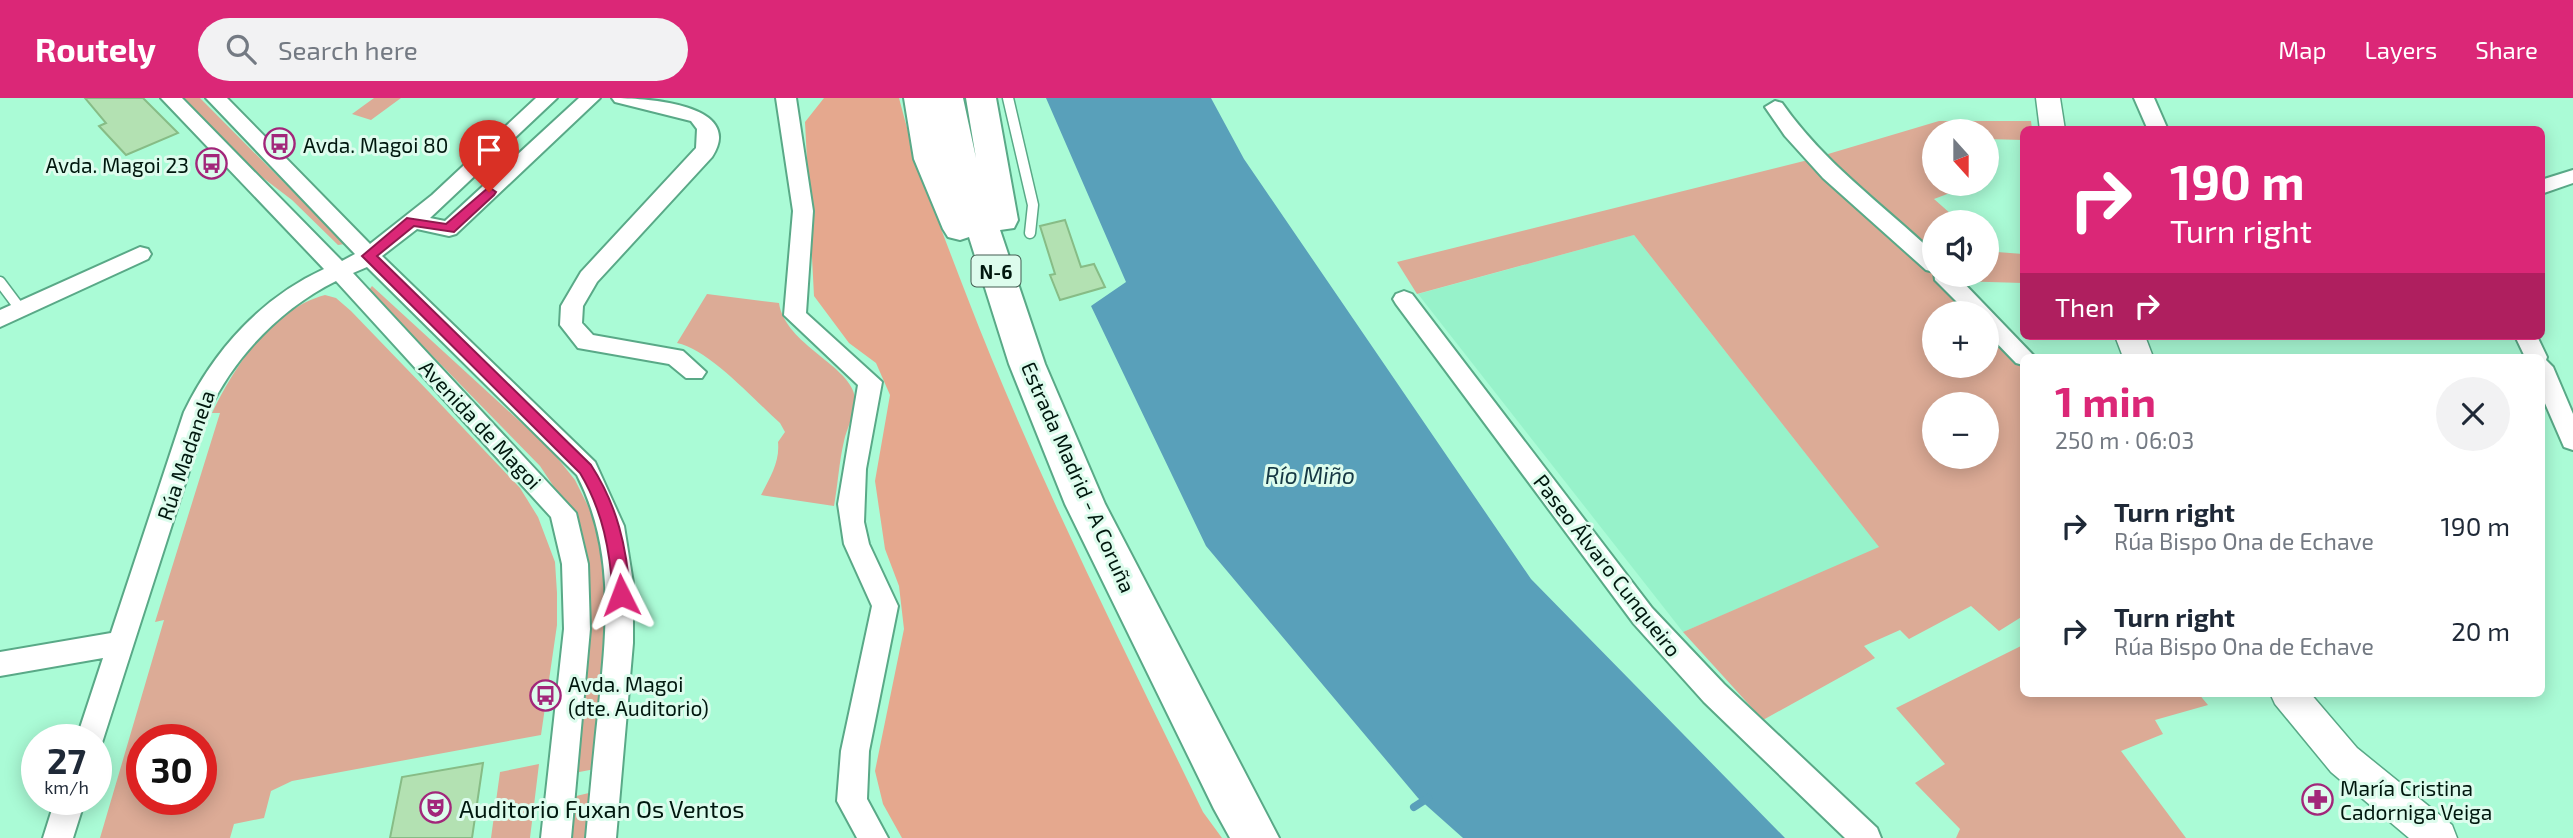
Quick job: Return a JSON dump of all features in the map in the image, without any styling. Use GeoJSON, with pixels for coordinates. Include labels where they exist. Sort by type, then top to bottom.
{"type":"FeatureCollection","features":[{"type":"Feature","properties":{"kind":"highway"},"geometry":{"type":"LineString","coordinates":[[919,98],[930,159],[981,278],[1012,373],[1054,463],[1119,572]]}},
{"type":"Feature","properties":{"kind":"highway","name":"Estrada Madrid - A Coruña"},"geometry":{"type":"LineString","coordinates":[[948,98],[956,146],[1018,338],[1059,439],[1119,572],[1230,794],[1256,838]]}},
{"type":"Feature","properties":{"kind":"highway"},"geometry":{"type":"LineString","coordinates":[[981,98],[995,189],[1012,266],[1031,321],[1059,439]]}},
{"type":"Feature","properties":{"kind":"street","name":"Avenida de Magoi"},"geometry":{"type":"LineString","coordinates":[[172,98],[339,271],[563,513],[575,564],[577,629],[556,838]]}},
{"type":"Feature","properties":{"kind":"street","name":"Avenida de Magoi"},"geometry":{"type":"LineString","coordinates":[[216,98],[369,256],[586,469],[603,496],[619,556],[622,616],[601,838]]}},
{"type":"Feature","properties":{"kind":"street","name":"Rúa Madanela"},"geometry":{"type":"LineString","coordinates":[[95,724],[196,412],[215,372],[262,321],[314,284],[369,256],[412,221],[547,98]]}},
{"type":"Feature","properties":{"kind":"street"},"geometry":{"type":"LineString","coordinates":[[412,221],[449,229],[590,98]]}},
{"type":"Feature","properties":{"kind":"street"},"geometry":{"type":"LineString","coordinates":[[621,98],[688,113],[704,122],[709,138],[705,153],[589,277],[572,306],[571,325],[586,342],[675,357],[694,372]]}},
{"type":"Feature","properties":{"kind":"street"},"geometry":{"type":"LineString","coordinates":[[786,98],[803,211],[795,315],[870,382],[866,419],[854,465],[851,523],[866,566],[880,586],[885,606],[855,751],[852,801],[873,838]]}},
{"type":"Feature","properties":{"kind":"street"},"geometry":{"type":"LineString","coordinates":[[2048,98],[2052,126]]}},
{"type":"Feature","properties":{"kind":"street"},"geometry":{"type":"LineString","coordinates":[[2144,98],[2156,126]]}},
{"type":"Feature","properties":{"kind":"street"},"geometry":{"type":"LineString","coordinates":[[1775,107],[1789,130],[1835,180],[1922,255]]}},
{"type":"Feature","properties":{"kind":"street"},"geometry":{"type":"LineString","coordinates":[[2545,186],[2573,176]]}},
{"type":"Feature","properties":{"kind":"street"},"geometry":{"type":"LineString","coordinates":[[0,319],[140,254]]}},
{"type":"Feature","properties":{"kind":"street"},"geometry":{"type":"LineString","coordinates":[[1955,287],[1969,301]]}},
{"type":"Feature","properties":{"kind":"street","name":"Paseo Álvaro Cunqueiro"},"geometry":{"type":"LineString","coordinates":[[1405,299],[1643,616],[1714,693],[1866,838]]}},
{"type":"Feature","properties":{"kind":"street"},"geometry":{"type":"LineString","coordinates":[[1999,331],[2021,354]]}},
{"type":"Feature","properties":{"kind":"street"},"geometry":{"type":"LineString","coordinates":[[2545,377],[2573,441]]}},
{"type":"Feature","properties":{"kind":"street"},"geometry":{"type":"LineString","coordinates":[[0,664],[121,643]]}},
{"type":"Feature","properties":{"kind":"street"},"geometry":{"type":"LineString","coordinates":[[2291,697],[2344,760],[2438,838]]}},
{"type":"Feature","properties":{"kind":"street"},"geometry":{"type":"LineString","coordinates":[[58,838],[65,815]]}},
{"type":"Feature","properties":{"kind":"lane"},"geometry":{"type":"LineString","coordinates":[[1008,98],[1033,205],[1030,233]]}},
{"type":"Feature","properties":{"kind":"lane"},"geometry":{"type":"LineString","coordinates":[[0,282],[21,310]]}},
{"type":"Feature","properties":{"kind":"shaded area"},"geometry":{"type":"Polygon","coordinates":[[[181,98],[200,98],[345,244],[338,245],[292,200],[245,164],[181,98]]]}},
{"type":"Feature","properties":{"kind":"shaded area"},"geometry":{"type":"Polygon","coordinates":[[[374,98],[401,98],[371,120],[352,114],[374,98]]]}},
{"type":"Feature","properties":{"kind":"shaded area"},"geometry":{"type":"Polygon","coordinates":[[[824,98],[899,98],[938,221],[1020,426],[1203,812],[1222,838],[902,838],[883,804],[875,771],[904,629],[899,586],[885,549],[875,481],[890,395],[876,363],[849,343],[814,296],[805,122],[824,98]]]}},
{"type":"Feature","properties":{"kind":"shaded area"},"geometry":{"type":"Polygon","coordinates":[[[1999,121],[2031,121],[2032,126],[2020,126],[2020,140],[1999,139],[1999,121]]]}},
{"type":"Feature","properties":{"kind":"shaded area"},"geometry":{"type":"Polygon","coordinates":[[[1922,126],[1922,196],[1942,196],[1934,199],[1946,210],[1922,210],[1922,249],[1818,157],[1922,126]]]}},
{"type":"Feature","properties":{"kind":"shaded area"},"geometry":{"type":"Polygon","coordinates":[[[1808,160],[1922,262],[1922,287],[1948,287],[1962,301],[1922,301],[1922,378],[1999,378],[1999,340],[2020,362],[2020,618],[1999,631],[1971,606],[1909,639],[1900,630],[1864,646],[1875,658],[1763,720],[1683,632],[1879,547],[1634,235],[1417,294],[1397,262],[1808,160]]]}},
{"type":"Feature","properties":{"kind":"shaded area"},"geometry":{"type":"Polygon","coordinates":[[[1634,235],[1880,548],[1683,632],[1418,294],[1634,235]]]}},
{"type":"Feature","properties":{"kind":"shaded area"},"geometry":{"type":"Polygon","coordinates":[[[1999,252],[2020,254],[2020,283],[1999,282],[1999,252]]]}},
{"type":"Feature","properties":{"kind":"shaded area"},"geometry":{"type":"Polygon","coordinates":[[[372,286],[551,450],[575,480],[596,522],[609,571],[608,621],[595,769],[574,773],[590,603],[585,559],[576,520],[540,466],[372,294],[369,290],[372,286]]]}},
{"type":"Feature","properties":{"kind":"shaded area"},"geometry":{"type":"Polygon","coordinates":[[[707,294],[779,303],[784,318],[793,331],[851,386],[855,404],[842,449],[834,506],[761,495],[776,463],[778,442],[785,432],[780,423],[717,365],[690,347],[677,343],[707,294]]]}},
{"type":"Feature","properties":{"kind":"shaded area"},"geometry":{"type":"Polygon","coordinates":[[[325,295],[336,298],[520,488],[538,517],[555,562],[557,593],[557,625],[541,735],[292,781],[271,791],[264,818],[234,824],[230,838],[100,838],[107,815],[112,815],[112,797],[126,749],[126,815],[217,815],[217,724],[133,724],[164,620],[155,622],[220,413],[212,413],[243,359],[256,342],[287,313],[305,302],[325,295]]]}},
{"type":"Feature","properties":{"kind":"shaded area"},"geometry":{"type":"Polygon","coordinates":[[[2020,646],[2020,697],[2201,697],[2208,705],[2155,720],[2163,734],[2121,751],[2186,838],[1956,838],[1960,829],[1915,783],[1945,764],[1896,708],[2020,646]]]}},
{"type":"Feature","properties":{"kind":"shaded area"},"geometry":{"type":"Polygon","coordinates":[[[539,764],[530,838],[491,838],[500,772],[539,764]]]}},
{"type":"Feature","properties":{"kind":"shaded area"},"geometry":{"type":"Polygon","coordinates":[[[593,792],[589,838],[568,838],[572,797],[593,792]]]}},
{"type":"Feature","properties":{"kind":"water","name":"Río Miño"},"geometry":{"type":"Polygon","coordinates":[[[1046,98],[1211,98],[1244,159],[1531,579],[1785,838],[1463,838],[1418,798],[1206,546],[1091,306],[1126,282],[1046,98]]]}},
{"type":"Feature","properties":{"kind":"building"},"geometry":{"type":"Polygon","coordinates":[[[85,98],[143,98],[178,133],[126,155],[99,126],[106,123],[85,98]]]}},
{"type":"Feature","properties":{"kind":"building"},"geometry":{"type":"Polygon","coordinates":[[[1065,220],[1081,267],[1094,264],[1105,287],[1060,300],[1050,275],[1055,274],[1040,226],[1065,220]]]}},
{"type":"Feature","properties":{"kind":"building","name":"Auditorio Fuxan Os Ventos"},"geometry":{"type":"Polygon","coordinates":[[[483,763],[472,838],[390,838],[402,777],[483,763]]]}},
{"type":"Feature","properties":{"kind":"waterway"},"geometry":{"type":"LineString","coordinates":[[1414,807],[1428,798]]}},
{"type":"Feature","properties":{"kind":"place","name":"Avda. Magoi 80"},"geometry":{"type":"Point","coordinates":[280,144]}},
{"type":"Feature","properties":{"kind":"place","name":"Avda. Magoi 23"},"geometry":{"type":"Point","coordinates":[212,164]}},
{"type":"Feature","properties":{"kind":"place","name":"Avda. Magoi (dte. Auditorio)"},"geometry":{"type":"Point","coordinates":[545,695]}},
{"type":"Feature","properties":{"kind":"place","name":"María Cristina Cadorniga Veiga"},"geometry":{"type":"Point","coordinates":[2317,799]}},
{"type":"Feature","properties":{"kind":"place","name":"Auditorio Fuxan Os Ventos"},"geometry":{"type":"Point","coordinates":[436,808]}},
{"type":"Feature","properties":{"kind":"route"},"geometry":{"type":"LineString","coordinates":[[489,192],[449,229],[412,221],[369,256],[586,469],[603,496],[619,556],[621,595]]}}]}
